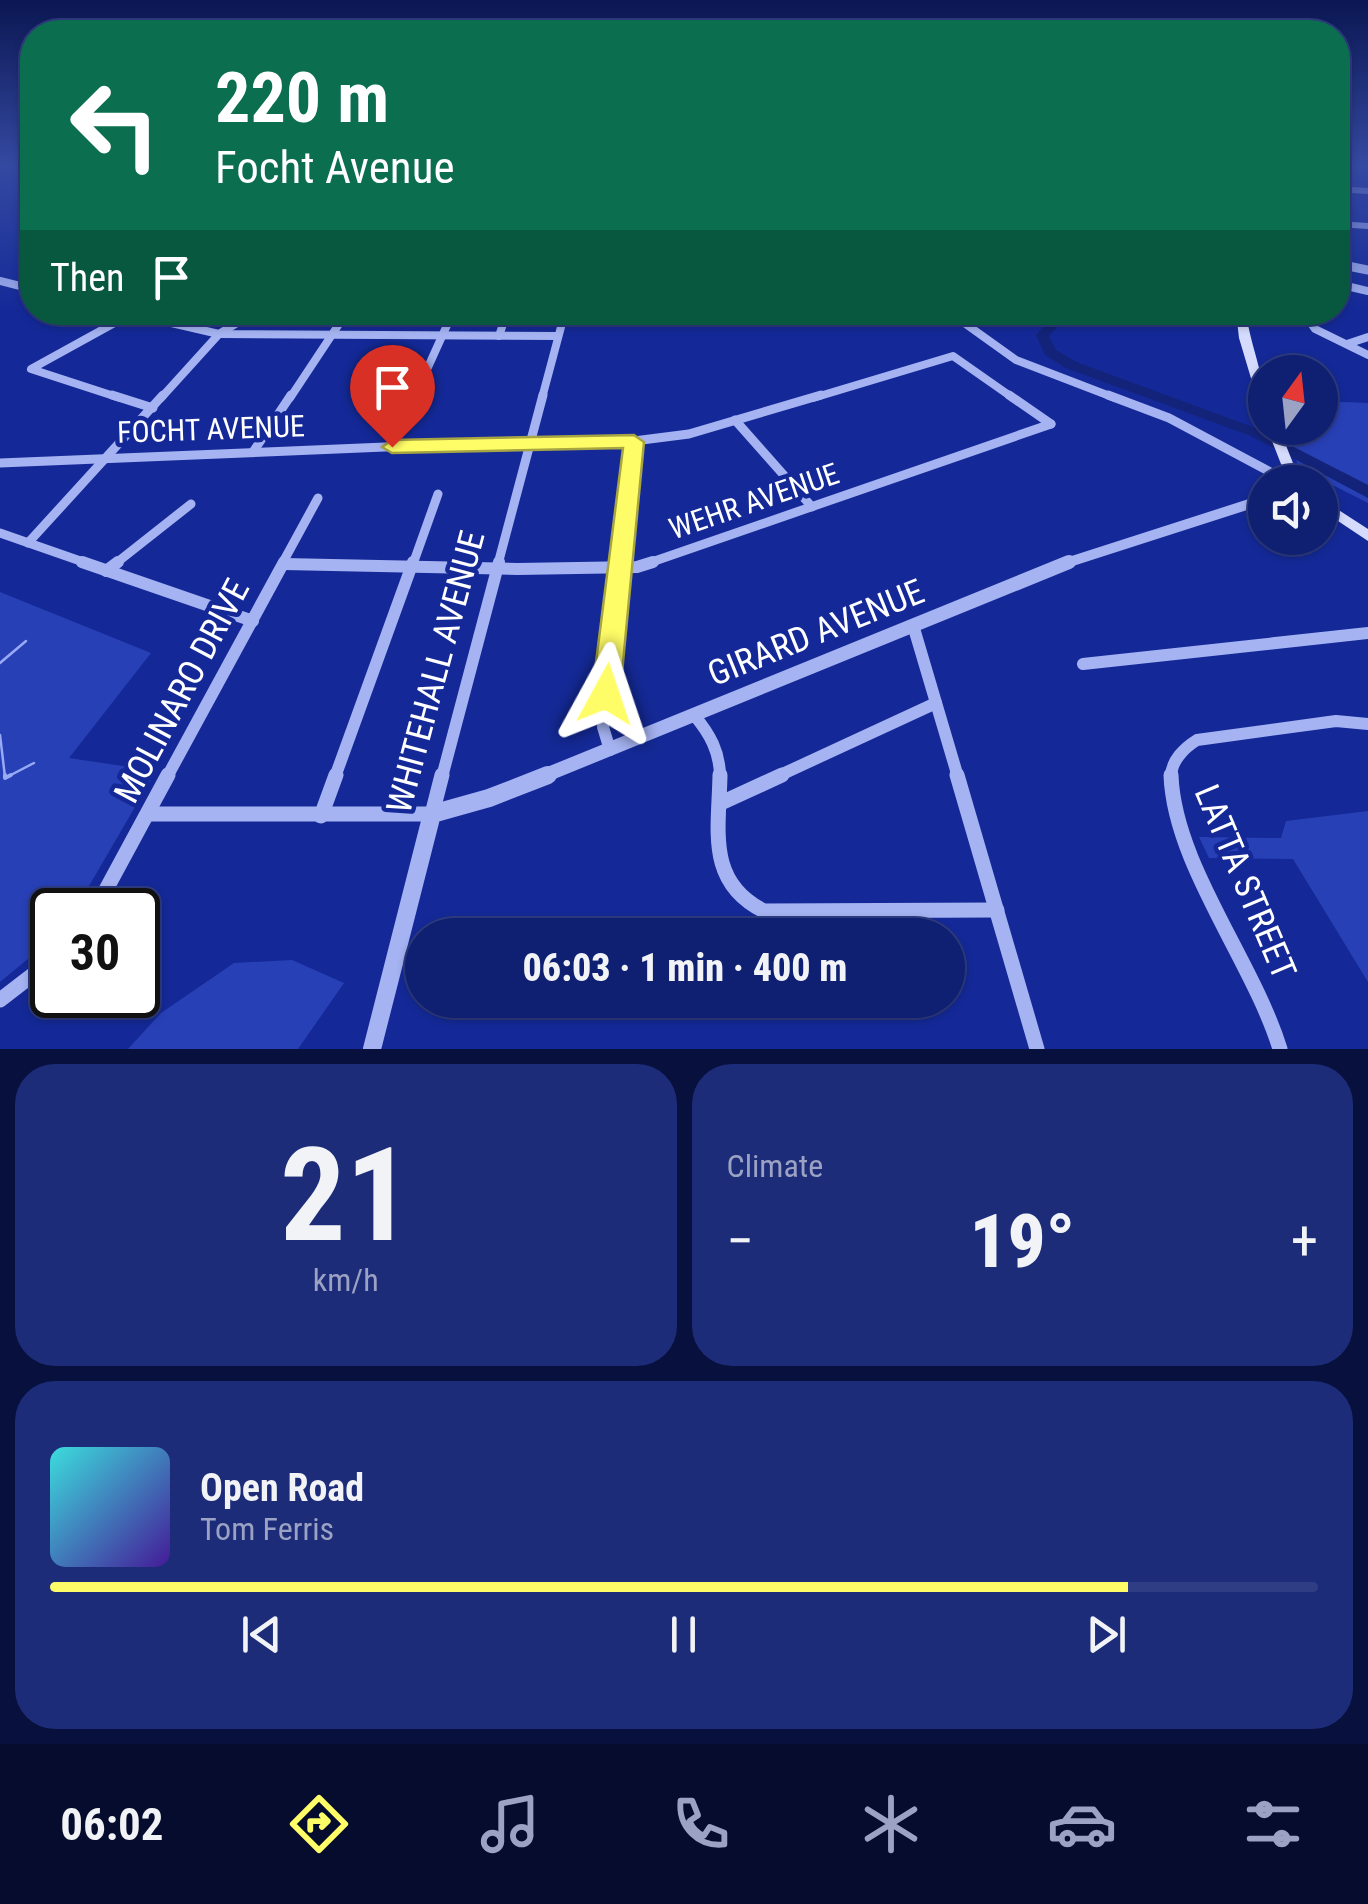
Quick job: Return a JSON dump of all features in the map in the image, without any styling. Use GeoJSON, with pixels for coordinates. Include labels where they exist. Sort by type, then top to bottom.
{"type":"FeatureCollection","features":[{"type":"Feature","properties":{"kind":"main road"},"geometry":{"type":"LineString","coordinates":[[1242,325],[1249,355]]}},
{"type":"Feature","properties":{"kind":"main road"},"geometry":{"type":"LineString","coordinates":[[1280,445],[1287,464]]}},
{"type":"Feature","properties":{"kind":"main road"},"geometry":{"type":"LineString","coordinates":[[1338,515],[1368,536]]}},
{"type":"Feature","properties":{"kind":"street"},"geometry":{"type":"LineString","coordinates":[[105,325],[32,366],[34,371],[153,408]]}},
{"type":"Feature","properties":{"kind":"street"},"geometry":{"type":"LineString","coordinates":[[180,325],[219,334],[558,336]]}},
{"type":"Feature","properties":{"kind":"street"},"geometry":{"type":"LineString","coordinates":[[28,543],[219,334],[234,325]]}},
{"type":"Feature","properties":{"kind":"street"},"geometry":{"type":"LineString","coordinates":[[253,452],[339,325]]}},
{"type":"Feature","properties":{"kind":"street"},"geometry":{"type":"LineString","coordinates":[[392,447],[448,325]]}},
{"type":"Feature","properties":{"kind":"street"},"geometry":{"type":"LineString","coordinates":[[498,336],[502,325]]}},
{"type":"Feature","properties":{"kind":"street","name":"WHITEHALL AVENUE"},"geometry":{"type":"LineString","coordinates":[[372,1049],[561,325]]}},
{"type":"Feature","properties":{"kind":"street"},"geometry":{"type":"LineString","coordinates":[[966,325],[1016,360],[1169,418],[1258,465]]}},
{"type":"Feature","properties":{"kind":"street"},"geometry":{"type":"LineString","coordinates":[[1312,325],[1368,355]]}},
{"type":"Feature","properties":{"kind":"street"},"geometry":{"type":"LineString","coordinates":[[1346,345],[1368,337]]}},
{"type":"Feature","properties":{"kind":"street","name":"FOCHT AVENUE"},"geometry":{"type":"LineString","coordinates":[[0,464],[673,438],[952,356],[1051,424]]}},
{"type":"Feature","properties":{"kind":"street"},"geometry":{"type":"LineString","coordinates":[[735,420],[812,507]]}},
{"type":"Feature","properties":{"kind":"street","name":"WEHR AVENUE"},"geometry":{"type":"LineString","coordinates":[[284,564],[620,570],[1051,424]]}},
{"type":"Feature","properties":{"kind":"street"},"geometry":{"type":"LineString","coordinates":[[610,750],[603,728],[634,442]]}},
{"type":"Feature","properties":{"kind":"street"},"geometry":{"type":"LineString","coordinates":[[1253,462],[1278,468],[1287,464]]}},
{"type":"Feature","properties":{"kind":"street"},"geometry":{"type":"LineString","coordinates":[[321,816],[438,494]]}},
{"type":"Feature","properties":{"kind":"street","name":"MOLINARO DRIVE"},"geometry":{"type":"LineString","coordinates":[[108,888],[318,498]]}},
{"type":"Feature","properties":{"kind":"street"},"geometry":{"type":"LineString","coordinates":[[106,571],[191,504]]}},
{"type":"Feature","properties":{"kind":"street","name":"GIRARD AVENUE"},"geometry":{"type":"LineString","coordinates":[[150,814],[432,814],[488,798],[610,750],[1110,545],[1248,504]]}},
{"type":"Feature","properties":{"kind":"street"},"geometry":{"type":"LineString","coordinates":[[0,533],[253,621]]}},
{"type":"Feature","properties":{"kind":"street"},"geometry":{"type":"LineString","coordinates":[[913,625],[1037,1049]]}},
{"type":"Feature","properties":{"kind":"street"},"geometry":{"type":"LineString","coordinates":[[1083,664],[1368,633]]}},
{"type":"Feature","properties":{"kind":"street"},"geometry":{"type":"LineString","coordinates":[[721,802],[936,703]]}},
{"type":"Feature","properties":{"kind":"street"},"geometry":{"type":"LineString","coordinates":[[694,715],[716,748],[723,877],[730,890],[752,908],[996,910]]}},
{"type":"Feature","properties":{"kind":"street","name":"LATTA STREET"},"geometry":{"type":"LineString","coordinates":[[1280,1049],[1259,988],[1176,813],[1171,768],[1186,747],[1197,740],[1336,721],[1368,724]]}},
{"type":"Feature","properties":{"kind":"street"},"geometry":{"type":"LineString","coordinates":[[0,1000],[30,977]]}},
{"type":"Feature","properties":{"kind":"shaded area"},"geometry":{"type":"Polygon","coordinates":[[[1338,402],[1368,403],[1368,503],[1338,488],[1338,465],[1298,465],[1291,445],[1338,445],[1338,402]]]}},
{"type":"Feature","properties":{"kind":"shaded area"},"geometry":{"type":"Polygon","coordinates":[[[0,592],[151,653],[69,758],[156,771],[88,888],[30,888],[30,957],[0,982],[0,592]]]}},
{"type":"Feature","properties":{"kind":"shaded area"},"geometry":{"type":"Polygon","coordinates":[[[1368,811],[1368,982],[1293,859],[1209,858],[1199,837],[1281,838],[1286,821],[1368,811]]]}},
{"type":"Feature","properties":{"kind":"shaded area"},"geometry":{"type":"Polygon","coordinates":[[[292,960],[344,983],[298,1049],[128,1049],[161,1013],[234,963],[292,960]]]}},
{"type":"Feature","properties":{"kind":"waterway"},"geometry":{"type":"LineString","coordinates":[[1052,325],[1042,335],[1050,352],[1071,365],[1256,433],[1368,492]]}},
{"type":"Feature","properties":{"kind":"waterway"},"geometry":{"type":"LineString","coordinates":[[0,663],[26,641]]}},
{"type":"Feature","properties":{"kind":"waterway"},"geometry":{"type":"LineString","coordinates":[[0,735],[5,777]]}},
{"type":"Feature","properties":{"kind":"waterway"},"geometry":{"type":"LineString","coordinates":[[7,777],[34,763]]}},
{"type":"Feature","properties":{"kind":"waterway"},"geometry":{"type":"LineString","coordinates":[[7,777],[11,775]]}},
{"type":"Feature","properties":{"kind":"route"},"geometry":{"type":"LineString","coordinates":[[392,447],[531,441],[634,442],[606,694]]}}]}
